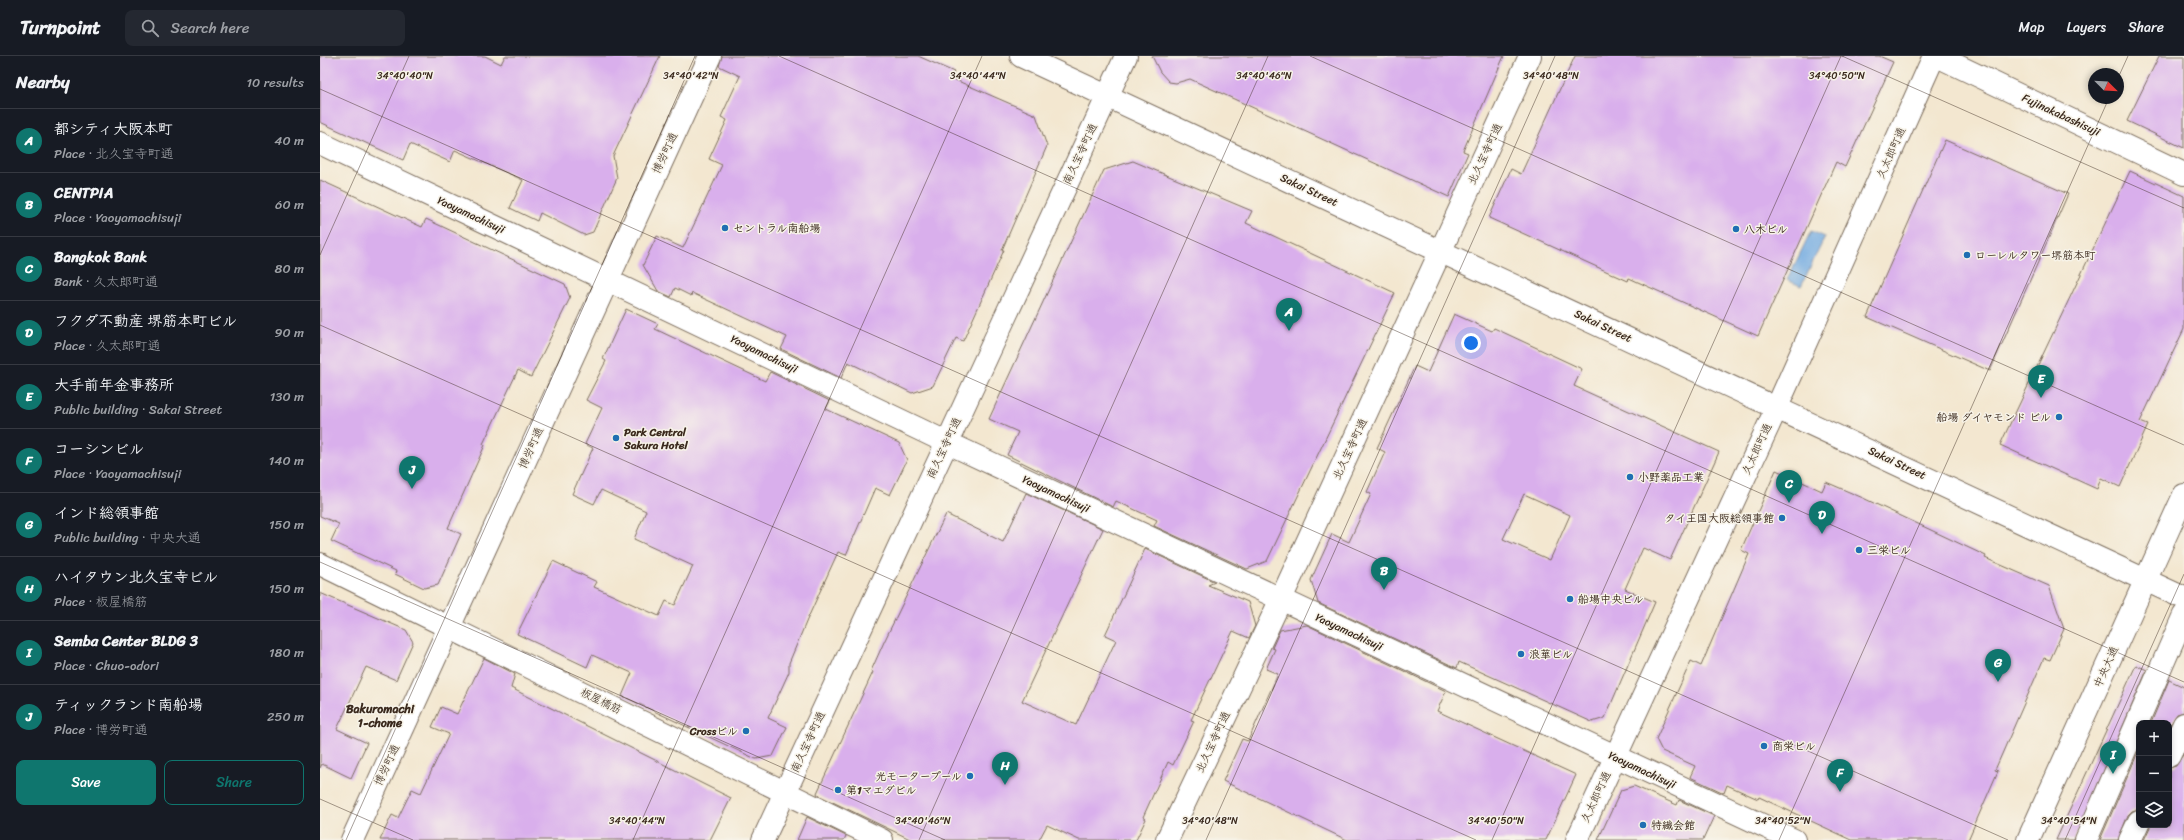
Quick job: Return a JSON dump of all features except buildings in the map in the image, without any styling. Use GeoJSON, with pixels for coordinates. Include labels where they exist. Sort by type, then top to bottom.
{"type":"FeatureCollection","features":[{"type":"Feature","properties":{"kind":"main road","name":"博労町通"},"geometry":{"type":"LineString","coordinates":[[352,840],[710,56]]}},
{"type":"Feature","properties":{"kind":"main road","name":"Sakai Street"},"geometry":{"type":"LineString","coordinates":[[1022,56],[1442,250],[2184,598]]}},
{"type":"Feature","properties":{"kind":"main road","name":"南久宝寺町通"},"geometry":{"type":"LineString","coordinates":[[763,840],[1126,56]]}},
{"type":"Feature","properties":{"kind":"main road","name":"北久宝寺町通"},"geometry":{"type":"LineString","coordinates":[[1167,840],[1442,250],[1530,56]]}},
{"type":"Feature","properties":{"kind":"main road","name":"Fujinakabashisuji"},"geometry":{"type":"LineString","coordinates":[[1936,56],[2184,174]]}},
{"type":"Feature","properties":{"kind":"main road","name":"久太郎町通"},"geometry":{"type":"LineString","coordinates":[[1577,840],[1777,407],[1936,56]]}},
{"type":"Feature","properties":{"kind":"main road","name":"Yaoyamachisuji"},"geometry":{"type":"LineString","coordinates":[[320,143],[946,442],[1794,840]]}},
{"type":"Feature","properties":{"kind":"main road","name":"中央大通"},"geometry":{"type":"LineString","coordinates":[[2028,840],[2184,495]]}},
{"type":"Feature","properties":{"kind":"main road","name":"板屋橋筋"},"geometry":{"type":"LineString","coordinates":[[320,564],[450,626],[882,840]]}},
{"type":"Feature","properties":{"kind":"main road"},"geometry":{"type":"LineString","coordinates":[[2086,840],[2184,615]]}},
{"type":"Feature","properties":{"kind":"main road"},"geometry":{"type":"LineString","coordinates":[[2172,750],[2184,724]]}},
{"type":"Feature","properties":{"kind":"main road"},"geometry":{"type":"LineString","coordinates":[[2130,840],[2136,827]]}},
{"type":"Feature","properties":{"kind":"water"},"geometry":{"type":"Polygon","coordinates":[[[1811,231],[1825,237],[1801,286],[1787,280],[1811,231]]]}},
{"type":"Feature","properties":{"kind":"place","name":"セントラル南船場"},"geometry":{"type":"Point","coordinates":[725,228]}},
{"type":"Feature","properties":{"kind":"place","name":"八木ビル"},"geometry":{"type":"Point","coordinates":[1736,229]}},
{"type":"Feature","properties":{"kind":"place","name":"ローレルタワー堺筋本町"},"geometry":{"type":"Point","coordinates":[1967,255]}},
{"type":"Feature","properties":{"kind":"place","name":"都シティ大阪本町"},"geometry":{"type":"Point","coordinates":[1289,331]}},
{"type":"Feature","properties":{"kind":"place","name":"大手前年金事務所"},"geometry":{"type":"Point","coordinates":[2041,398]}},
{"type":"Feature","properties":{"kind":"place","name":"船場 ダイヤモンド ビル"},"geometry":{"type":"Point","coordinates":[2059,417]}},
{"type":"Feature","properties":{"kind":"place","name":"Park Central Sakura Hotel"},"geometry":{"type":"Point","coordinates":[616,438]}},
{"type":"Feature","properties":{"kind":"place","name":"小野薬品工業"},"geometry":{"type":"Point","coordinates":[1630,477]}},
{"type":"Feature","properties":{"kind":"place","name":"ティックランド南船場"},"geometry":{"type":"Point","coordinates":[412,489]}},
{"type":"Feature","properties":{"kind":"place","name":"Bangkok Bank"},"geometry":{"type":"Point","coordinates":[1789,503]}},
{"type":"Feature","properties":{"kind":"place","name":"タイ王国大阪総領事館"},"geometry":{"type":"Point","coordinates":[1782,518]}},
{"type":"Feature","properties":{"kind":"place","name":"フクダ不動産 堺筋本町ビル"},"geometry":{"type":"Point","coordinates":[1822,534]}},
{"type":"Feature","properties":{"kind":"place","name":"三栄ビル"},"geometry":{"type":"Point","coordinates":[1859,550]}},
{"type":"Feature","properties":{"kind":"place","name":"CENTPIA"},"geometry":{"type":"Point","coordinates":[1384,590]}},
{"type":"Feature","properties":{"kind":"place","name":"船場中央ビル"},"geometry":{"type":"Point","coordinates":[1570,599]}},
{"type":"Feature","properties":{"kind":"place","name":"浪華ビル"},"geometry":{"type":"Point","coordinates":[1521,654]}},
{"type":"Feature","properties":{"kind":"place","name":"インド総領事館"},"geometry":{"type":"Point","coordinates":[1998,682]}},
{"type":"Feature","properties":{"kind":"place","name":"Crossビル"},"geometry":{"type":"Point","coordinates":[746,731]}},
{"type":"Feature","properties":{"kind":"place","name":"商栄ビル"},"geometry":{"type":"Point","coordinates":[1764,746]}},
{"type":"Feature","properties":{"kind":"place","name":"Semba Center BLDG 3"},"geometry":{"type":"Point","coordinates":[2113,774]}},
{"type":"Feature","properties":{"kind":"place","name":"光モータープール"},"geometry":{"type":"Point","coordinates":[970,776]}},
{"type":"Feature","properties":{"kind":"place","name":"ハイタウン北久宝寺ビル"},"geometry":{"type":"Point","coordinates":[1005,785]}},
{"type":"Feature","properties":{"kind":"place","name":"第1マエダビル"},"geometry":{"type":"Point","coordinates":[838,790]}},
{"type":"Feature","properties":{"kind":"place","name":"コーシンビル"},"geometry":{"type":"Point","coordinates":[1840,792]}},
{"type":"Feature","properties":{"kind":"place","name":"特繊会館"},"geometry":{"type":"Point","coordinates":[1643,825]}},
{"type":"Feature","properties":{"kind":"district","name":"Bakuromachi 1-chome"},"geometry":{"type":"Point","coordinates":[380,716]}}]}
